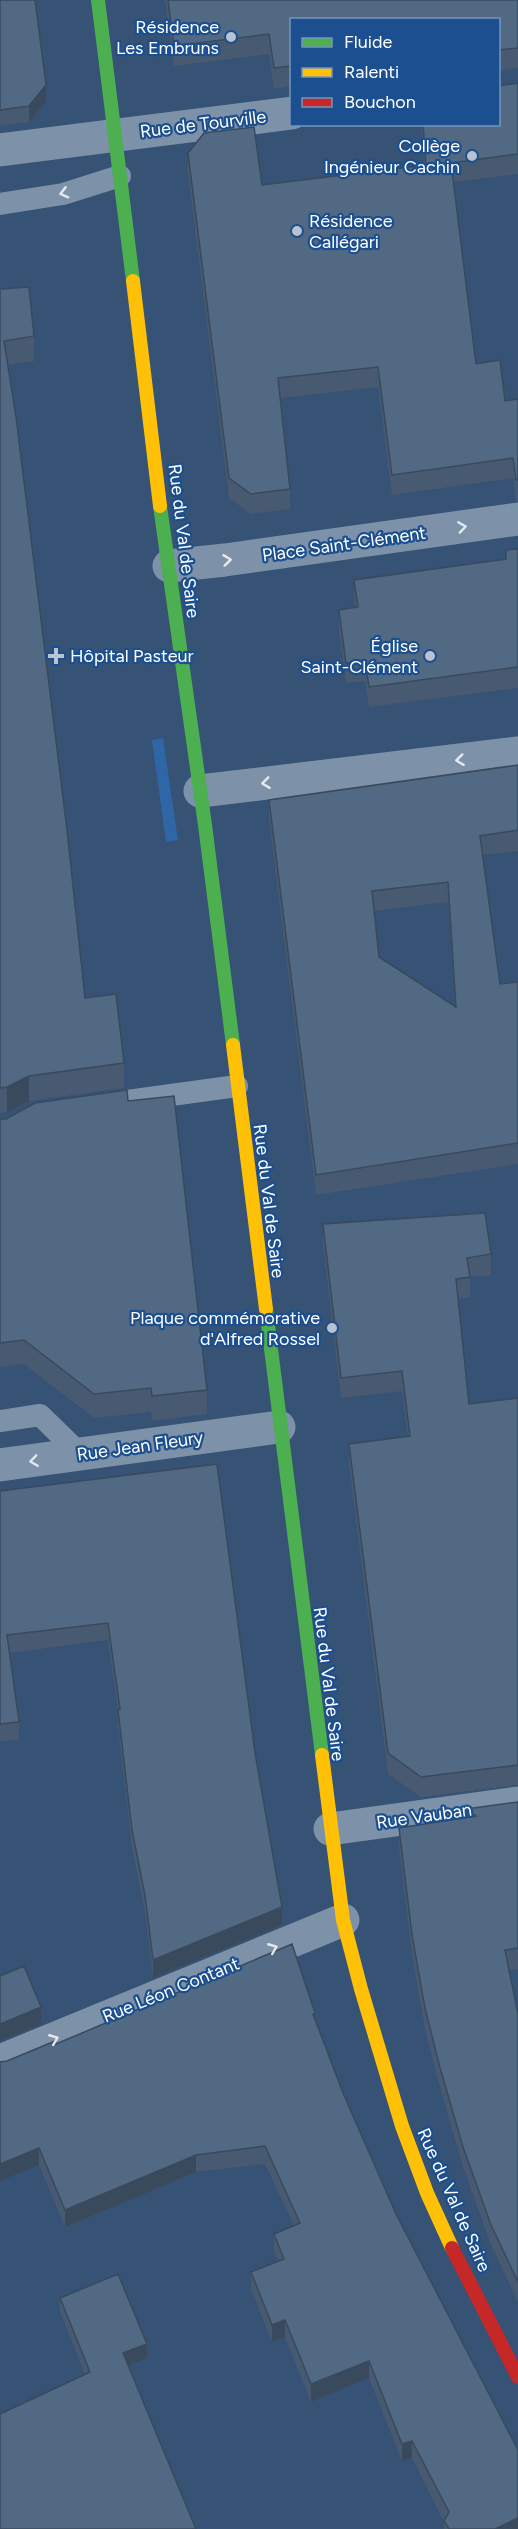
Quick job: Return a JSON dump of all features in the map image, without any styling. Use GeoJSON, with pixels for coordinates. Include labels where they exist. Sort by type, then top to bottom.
{"type":"FeatureCollection","features":[{"type":"Feature","properties":{"kind":"main road","name":"Rue du Val de Saire"},"geometry":{"type":"LineString","coordinates":[[98,0],[343,1920],[375,2041],[401,2125],[428,2195],[518,2377]]}},
{"type":"Feature","properties":{"kind":"street","name":"Rue de Tourville"},"geometry":{"type":"LineString","coordinates":[[0,150],[290,113]]}},
{"type":"Feature","properties":{"kind":"street","name":"Place Saint-Clément"},"geometry":{"type":"LineString","coordinates":[[169,566],[225,561],[518,519]]}},
{"type":"Feature","properties":{"kind":"street"},"geometry":{"type":"LineString","coordinates":[[200,791],[518,753]]}},
{"type":"Feature","properties":{"kind":"street","name":"Rue Jean Fleury"},"geometry":{"type":"LineString","coordinates":[[0,1466],[279,1426]]}},
{"type":"Feature","properties":{"kind":"street","name":"Rue Vauban"},"geometry":{"type":"LineString","coordinates":[[330,1829],[518,1803]]}},
{"type":"Feature","properties":{"kind":"street","name":"Rue Léon Contant"},"geometry":{"type":"LineString","coordinates":[[0,2061],[343,1920]]}},
{"type":"Feature","properties":{"kind":"lane"},"geometry":{"type":"LineString","coordinates":[[0,204],[63,194],[120,176]]}},
{"type":"Feature","properties":{"kind":"lane"},"geometry":{"type":"LineString","coordinates":[[76,1108],[237,1086]]}},
{"type":"Feature","properties":{"kind":"lane"},"geometry":{"type":"LineString","coordinates":[[0,1420],[40,1415],[80,1454]]}},
{"type":"Feature","properties":{"kind":"shaded area"},"geometry":{"type":"Polygon","coordinates":[[[163,738],[178,840],[166,842],[152,740],[163,738]]]}},
{"type":"Feature","properties":{"kind":"building"},"geometry":{"type":"Polygon","coordinates":[[[0,0],[35,0],[46,85],[29,106],[0,110],[0,0]]]}},
{"type":"Feature","properties":{"kind":"building","name":"Résidence Les Embruns"},"geometry":{"type":"Polygon","coordinates":[[[168,0],[518,0],[518,48],[500,50],[500,18],[290,18],[290,66],[274,68],[269,34],[174,46],[168,0]]]}},
{"type":"Feature","properties":{"kind":"building"},"geometry":{"type":"Polygon","coordinates":[[[518,83],[518,154],[451,163],[476,364],[500,360],[505,401],[518,399],[518,480],[516,480],[513,458],[392,475],[378,367],[278,378],[290,489],[251,494],[229,478],[188,153],[204,133],[254,127],[262,185],[426,165],[423,126],[500,126],[500,86],[518,83]]]}},
{"type":"Feature","properties":{"kind":"building"},"geometry":{"type":"Polygon","coordinates":[[[29,287],[34,336],[4,341],[16,417],[67,830],[85,998],[116,994],[124,1063],[29,1076],[0,1088],[0,289],[29,287]]]}},
{"type":"Feature","properties":{"kind":"building","name":"Église Saint-Clément"},"geometry":{"type":"Polygon","coordinates":[[[518,549],[518,667],[369,687],[365,661],[346,663],[339,610],[358,607],[354,580],[506,559],[506,550],[518,549]]]}},
{"type":"Feature","properties":{"kind":"building"},"geometry":{"type":"Polygon","coordinates":[[[518,765],[518,830],[480,836],[500,984],[518,982],[518,1143],[316,1175],[269,800],[518,765]],[[448,882],[372,891],[379,957],[456,1007],[448,882]]]}},
{"type":"Feature","properties":{"kind":"building"},"geometry":{"type":"Polygon","coordinates":[[[127,1090],[128,1101],[174,1096],[207,1390],[152,1396],[151,1388],[94,1394],[24,1340],[0,1343],[0,1119],[6,1119],[35,1103],[127,1090]]]}},
{"type":"Feature","properties":{"kind":"building"},"geometry":{"type":"Polygon","coordinates":[[[485,1213],[491,1254],[467,1258],[470,1277],[456,1279],[469,1404],[518,1398],[518,1765],[421,1777],[388,1753],[349,1444],[410,1436],[402,1371],[341,1378],[323,1224],[485,1213]]]}},
{"type":"Feature","properties":{"kind":"building"},"geometry":{"type":"Polygon","coordinates":[[[217,1464],[255,1753],[282,1907],[153,1960],[145,1895],[132,1830],[118,1710],[120,1709],[108,1623],[7,1635],[19,1722],[0,1724],[0,1491],[217,1464]]]}},
{"type":"Feature","properties":{"kind":"building"},"geometry":{"type":"Polygon","coordinates":[[[518,1802],[518,1948],[505,1950],[518,2014],[518,2282],[491,2225],[463,2147],[439,2064],[425,2008],[412,1935],[399,1828],[476,1816],[466,1809],[518,1802]]]}},
{"type":"Feature","properties":{"kind":"building"},"geometry":{"type":"Polygon","coordinates":[[[292,1944],[315,2013],[313,2014],[343,2093],[396,2214],[518,2450],[518,2518],[495,2529],[449,2529],[444,2521],[449,2512],[412,2441],[402,2444],[369,2361],[311,2384],[285,2320],[272,2325],[251,2272],[284,2259],[274,2234],[300,2223],[265,2146],[196,2155],[65,2210],[39,2148],[0,2164],[0,2062],[55,2041],[56,2044],[292,1944]]]}},
{"type":"Feature","properties":{"kind":"building"},"geometry":{"type":"Polygon","coordinates":[[[24,1966],[41,2007],[0,2024],[0,1976],[24,1966]]]}},
{"type":"Feature","properties":{"kind":"building"},"geometry":{"type":"Polygon","coordinates":[[[118,2274],[147,2344],[123,2353],[196,2529],[0,2529],[0,2414],[90,2372],[60,2298],[118,2274]]]}},
{"type":"Feature","properties":{"kind":"traffic: fast"},"geometry":{"type":"LineString","coordinates":[[98,0],[133,281]]}},
{"type":"Feature","properties":{"kind":"traffic: fast"},"geometry":{"type":"LineString","coordinates":[[160,506],[233,1045]]}},
{"type":"Feature","properties":{"kind":"traffic: fast"},"geometry":{"type":"LineString","coordinates":[[266,1309],[322,1755]]}},
{"type":"Feature","properties":{"kind":"traffic: slow"},"geometry":{"type":"LineString","coordinates":[[133,281],[160,506]]}},
{"type":"Feature","properties":{"kind":"traffic: slow"},"geometry":{"type":"LineString","coordinates":[[233,1045],[266,1309]]}},
{"type":"Feature","properties":{"kind":"traffic: slow"},"geometry":{"type":"LineString","coordinates":[[322,1755],[343,1920],[361,1989],[402,2126],[427,2193],[452,2248]]}},
{"type":"Feature","properties":{"kind":"traffic: jam"},"geometry":{"type":"LineString","coordinates":[[452,2248],[518,2377]]}},
{"type":"Feature","properties":{"kind":"place","name":"Résidence Les Embruns"},"geometry":{"type":"Point","coordinates":[231,37]}},
{"type":"Feature","properties":{"kind":"place","name":"Collège Ingénieur Cachin"},"geometry":{"type":"Point","coordinates":[472,156]}},
{"type":"Feature","properties":{"kind":"place","name":"Résidence Callégari"},"geometry":{"type":"Point","coordinates":[297,231]}},
{"type":"Feature","properties":{"kind":"place","name":"Hôpital Pasteur"},"geometry":{"type":"Point","coordinates":[56,656]}},
{"type":"Feature","properties":{"kind":"place","name":"Église Saint-Clément"},"geometry":{"type":"Point","coordinates":[430,656]}},
{"type":"Feature","properties":{"kind":"place","name":"Plaque commémorative d'Alfred Rossel"},"geometry":{"type":"Point","coordinates":[332,1328]}}]}
